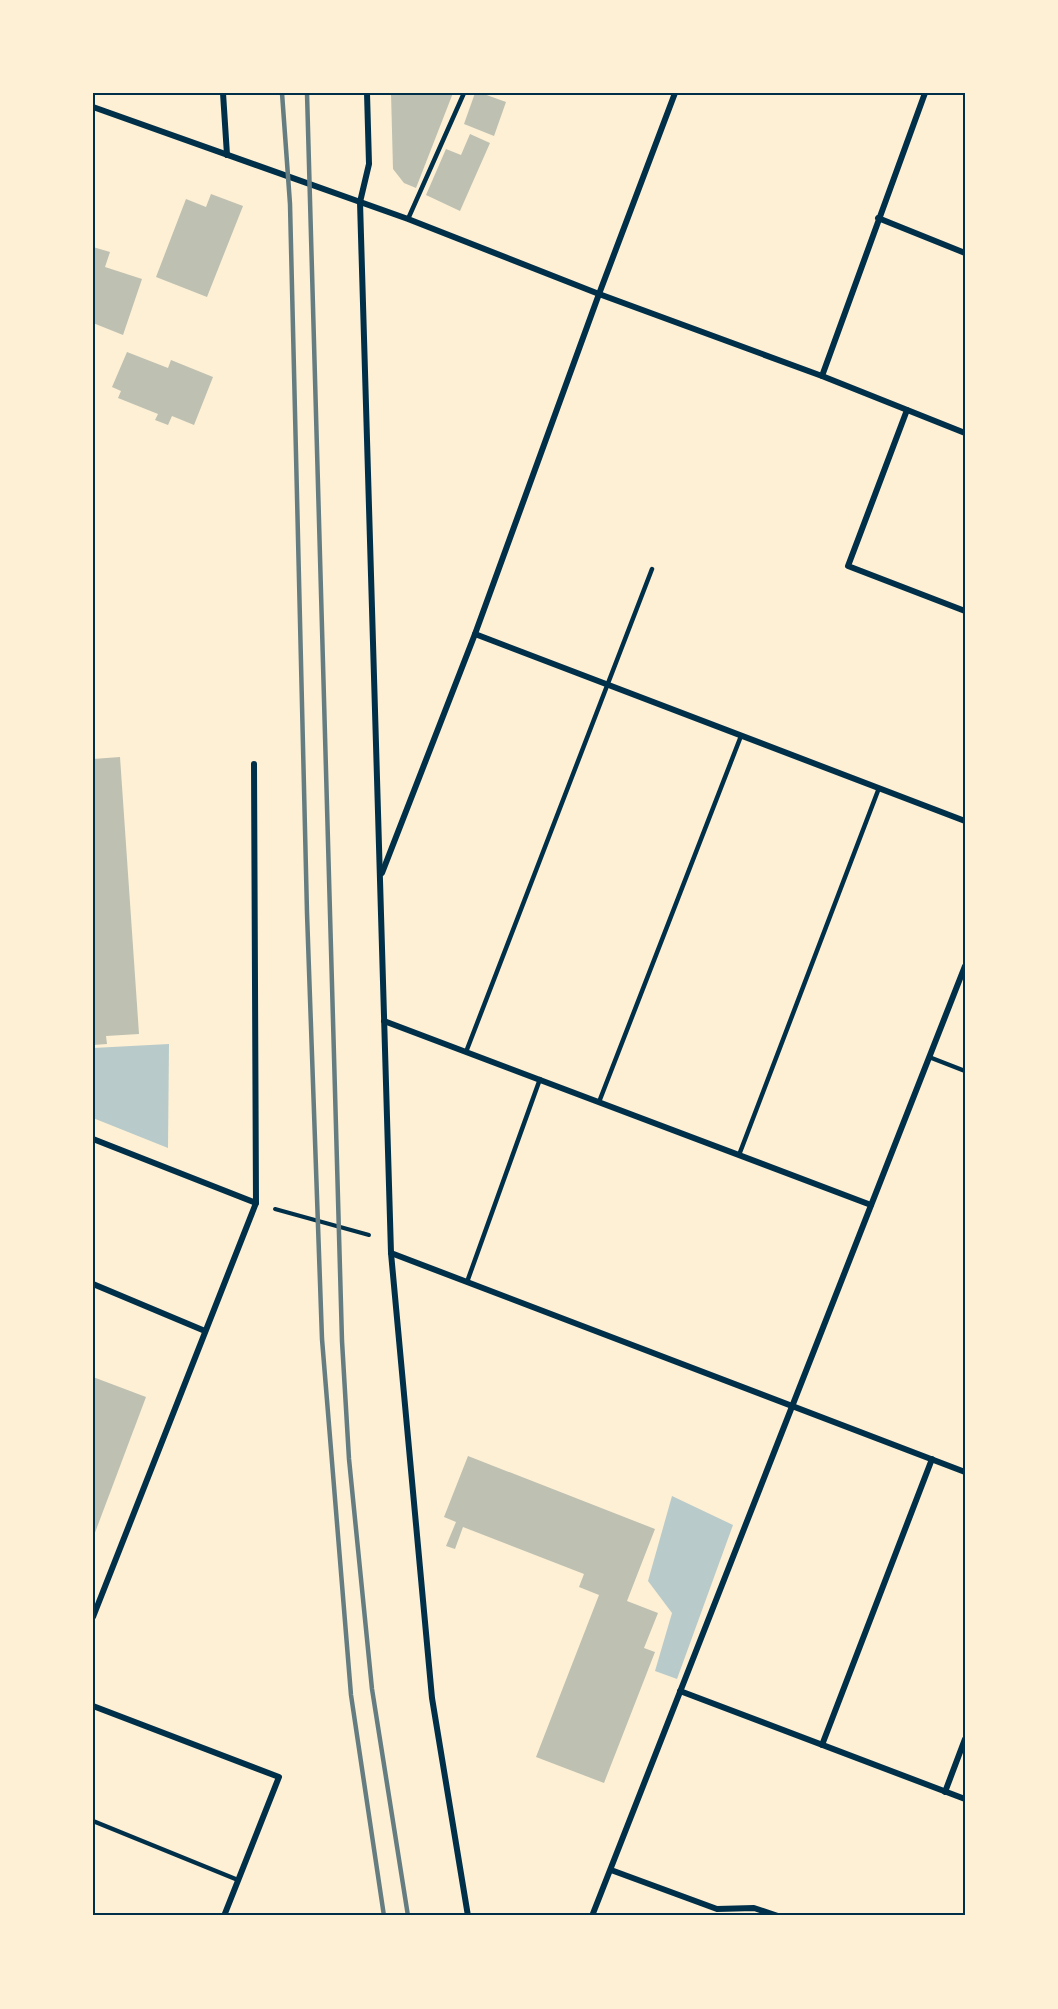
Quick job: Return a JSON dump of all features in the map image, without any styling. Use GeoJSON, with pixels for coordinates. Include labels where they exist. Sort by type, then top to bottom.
{"type":"FeatureCollection","features":[{"type":"Feature","properties":{"kind":"street"},"geometry":{"type":"LineString","coordinates":[[223,93],[227,155]]}},
{"type":"Feature","properties":{"kind":"street"},"geometry":{"type":"LineString","coordinates":[[366,93],[369,164],[360,202],[390,1240],[432,1698],[468,1916]]}},
{"type":"Feature","properties":{"kind":"street"},"geometry":{"type":"LineString","coordinates":[[380,877],[474,634],[675,93]]}},
{"type":"Feature","properties":{"kind":"street"},"geometry":{"type":"LineString","coordinates":[[822,376],[925,93]]}},
{"type":"Feature","properties":{"kind":"street"},"geometry":{"type":"LineString","coordinates":[[93,107],[408,219],[599,294],[822,376],[965,433]]}},
{"type":"Feature","properties":{"kind":"street"},"geometry":{"type":"LineString","coordinates":[[878,218],[965,253]]}},
{"type":"Feature","properties":{"kind":"street"},"geometry":{"type":"LineString","coordinates":[[907,410],[848,566],[965,611]]}},
{"type":"Feature","properties":{"kind":"street"},"geometry":{"type":"LineString","coordinates":[[474,634],[965,821]]}},
{"type":"Feature","properties":{"kind":"street"},"geometry":{"type":"LineString","coordinates":[[93,1617],[256,1203],[254,764]]}},
{"type":"Feature","properties":{"kind":"street"},"geometry":{"type":"LineString","coordinates":[[592,1916],[965,966]]}},
{"type":"Feature","properties":{"kind":"street"},"geometry":{"type":"LineString","coordinates":[[384,1021],[871,1205]]}},
{"type":"Feature","properties":{"kind":"street"},"geometry":{"type":"LineString","coordinates":[[93,1139],[256,1203]]}},
{"type":"Feature","properties":{"kind":"street"},"geometry":{"type":"LineString","coordinates":[[391,1253],[965,1472]]}},
{"type":"Feature","properties":{"kind":"street"},"geometry":{"type":"LineString","coordinates":[[93,1284],[205,1331]]}},
{"type":"Feature","properties":{"kind":"street"},"geometry":{"type":"LineString","coordinates":[[822,1745],[932,1459]]}},
{"type":"Feature","properties":{"kind":"street"},"geometry":{"type":"LineString","coordinates":[[680,1691],[965,1799]]}},
{"type":"Feature","properties":{"kind":"street"},"geometry":{"type":"LineString","coordinates":[[93,1706],[279,1777],[224,1916]]}},
{"type":"Feature","properties":{"kind":"street"},"geometry":{"type":"LineString","coordinates":[[945,1792],[965,1739]]}},
{"type":"Feature","properties":{"kind":"street"},"geometry":{"type":"LineString","coordinates":[[611,1870],[717,1909],[754,1908],[778,1916]]}},
{"type":"Feature","properties":{"kind":"lane"},"geometry":{"type":"LineString","coordinates":[[408,219],[464,93]]}},
{"type":"Feature","properties":{"kind":"lane"},"geometry":{"type":"LineString","coordinates":[[466,1052],[652,569]]}},
{"type":"Feature","properties":{"kind":"lane"},"geometry":{"type":"LineString","coordinates":[[599,1102],[741,736]]}},
{"type":"Feature","properties":{"kind":"lane"},"geometry":{"type":"LineString","coordinates":[[739,1155],[879,788]]}},
{"type":"Feature","properties":{"kind":"lane"},"geometry":{"type":"LineString","coordinates":[[929,1057],[965,1071]]}},
{"type":"Feature","properties":{"kind":"lane"},"geometry":{"type":"LineString","coordinates":[[467,1282],[540,1079]]}},
{"type":"Feature","properties":{"kind":"lane"},"geometry":{"type":"LineString","coordinates":[[93,1821],[238,1880]]}},
{"type":"Feature","properties":{"kind":"path"},"geometry":{"type":"LineString","coordinates":[[256,1203],[319,1223],[390,1240]]}},
{"type":"Feature","properties":{"kind":"shaded area"},"geometry":{"type":"Polygon","coordinates":[[[169,1044],[168,1148],[93,1118],[93,1048],[169,1044]]]}},
{"type":"Feature","properties":{"kind":"shaded area"},"geometry":{"type":"Polygon","coordinates":[[[672,1496],[733,1525],[677,1679],[655,1671],[672,1613],[648,1581],[672,1496]]]}},
{"type":"Feature","properties":{"kind":"building"},"geometry":{"type":"Polygon","coordinates":[[[391,93],[453,93],[416,188],[404,183],[393,169],[391,93]]]}},
{"type":"Feature","properties":{"kind":"building"},"geometry":{"type":"Polygon","coordinates":[[[475,93],[506,102],[494,136],[464,124],[475,93]]]}},
{"type":"Feature","properties":{"kind":"building"},"geometry":{"type":"Polygon","coordinates":[[[470,134],[490,143],[460,211],[426,195],[446,149],[461,155],[470,134]]]}},
{"type":"Feature","properties":{"kind":"building"},"geometry":{"type":"Polygon","coordinates":[[[211,194],[243,206],[207,297],[156,277],[186,199],[206,207],[211,194]]]}},
{"type":"Feature","properties":{"kind":"building"},"geometry":{"type":"Polygon","coordinates":[[[93,247],[110,252],[105,267],[142,279],[123,335],[93,323],[93,247]]]}},
{"type":"Feature","properties":{"kind":"building"},"geometry":{"type":"Polygon","coordinates":[[[127,352],[168,368],[171,360],[213,377],[194,425],[172,416],[168,425],[155,420],[158,414],[118,398],[121,391],[112,387],[127,352]]]}},
{"type":"Feature","properties":{"kind":"building"},"geometry":{"type":"Polygon","coordinates":[[[120,757],[139,1034],[106,1036],[107,1044],[93,1045],[93,759],[120,757]]]}},
{"type":"Feature","properties":{"kind":"building"},"geometry":{"type":"Polygon","coordinates":[[[93,1377],[146,1397],[93,1538],[93,1377]]]}},
{"type":"Feature","properties":{"kind":"building"},"geometry":{"type":"Polygon","coordinates":[[[468,1456],[655,1529],[627,1601],[658,1613],[644,1648],[655,1652],[604,1783],[536,1757],[599,1595],[579,1587],[584,1574],[463,1527],[455,1549],[446,1546],[456,1522],[444,1517],[468,1456]]]}},
{"type":"Feature","properties":{"kind":"railway"},"geometry":{"type":"LineString","coordinates":[[282,93],[290,204],[307,913],[322,1339],[351,1695],[384,1916]]}},
{"type":"Feature","properties":{"kind":"railway"},"geometry":{"type":"LineString","coordinates":[[307,93],[342,1341],[349,1459],[372,1689],[408,1916]]}}]}
